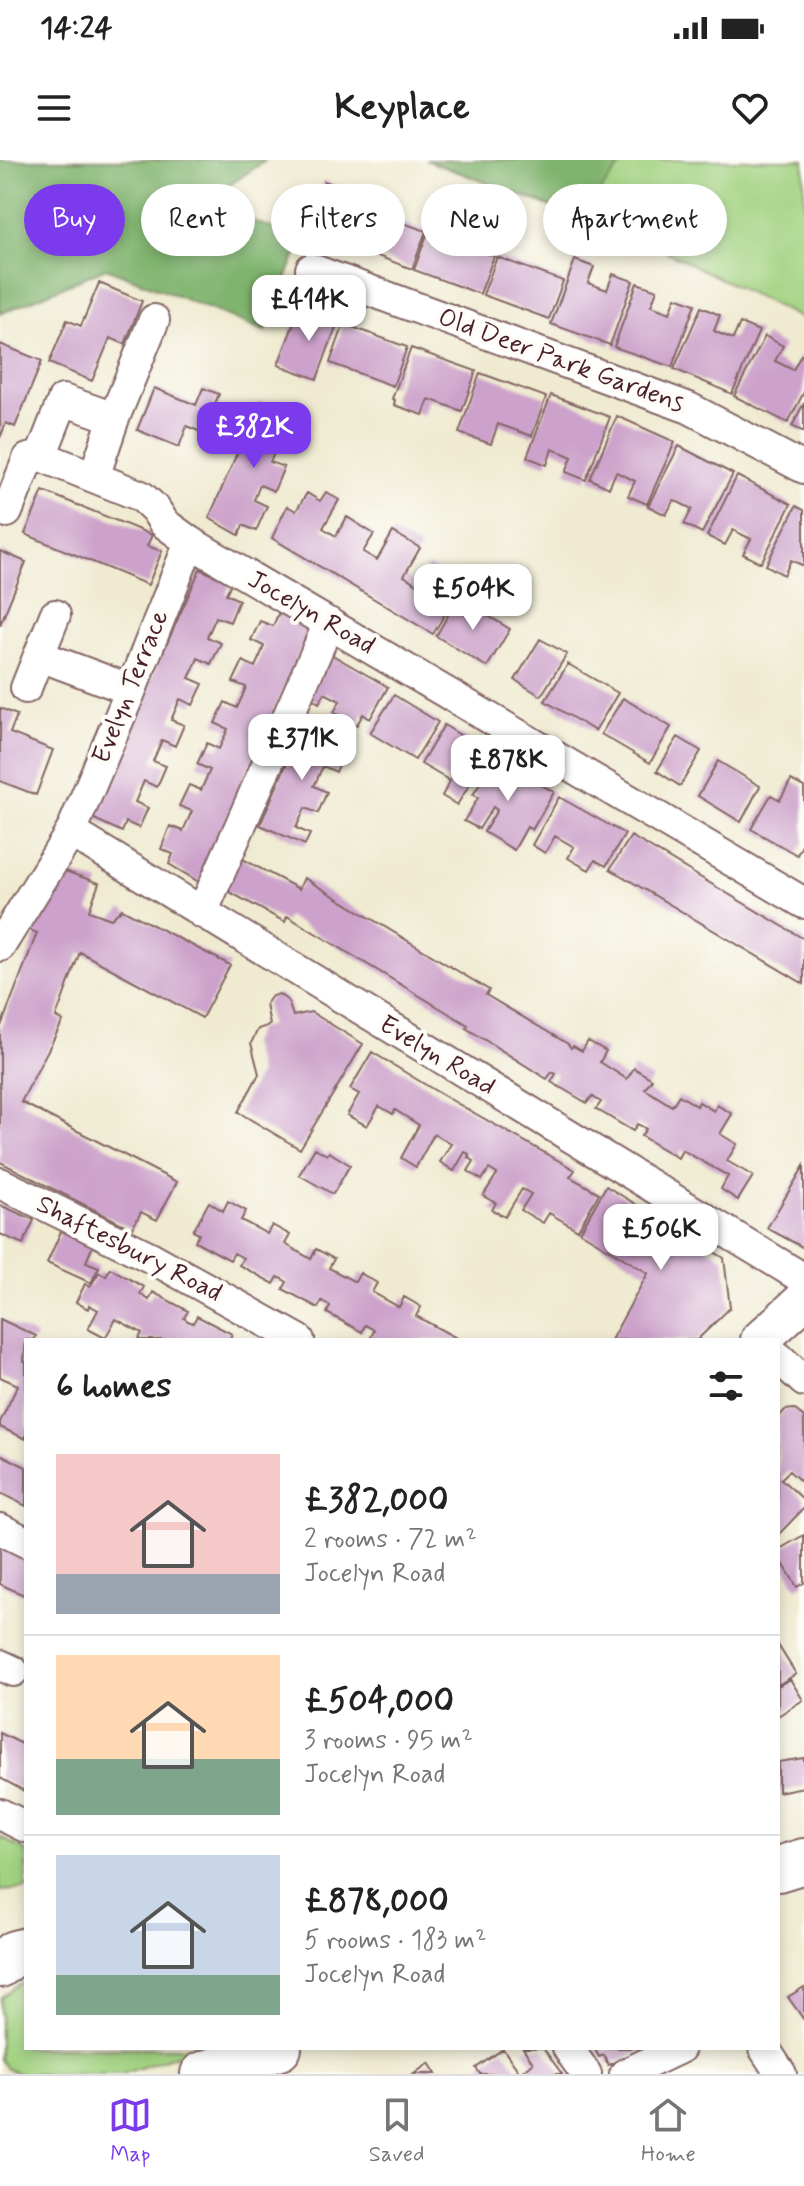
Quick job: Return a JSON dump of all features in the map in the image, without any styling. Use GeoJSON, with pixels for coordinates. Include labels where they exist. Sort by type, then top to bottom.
{"type":"FeatureCollection","features":[{"type":"Feature","properties":{"kind":"highway"},"geometry":{"type":"LineString","coordinates":[[780,1868],[804,1861]]}},
{"type":"Feature","properties":{"kind":"highway"},"geometry":{"type":"LineString","coordinates":[[203,2074],[273,2050]]}},
{"type":"Feature","properties":{"kind":"main road"},"geometry":{"type":"LineString","coordinates":[[762,1338],[804,1300]]}},
{"type":"Feature","properties":{"kind":"street","name":"Old Deer Park Gardens"},"geometry":{"type":"LineString","coordinates":[[311,269],[689,408],[804,468]]}},
{"type":"Feature","properties":{"kind":"street"},"geometry":{"type":"LineString","coordinates":[[94,477],[154,320]]}},
{"type":"Feature","properties":{"kind":"street"},"geometry":{"type":"LineString","coordinates":[[7,512],[28,459],[41,456],[63,400],[114,418]]}},
{"type":"Feature","properties":{"kind":"street","name":"Jocelyn Road"},"geometry":{"type":"LineString","coordinates":[[41,456],[141,496],[164,523],[190,542],[804,903]]}},
{"type":"Feature","properties":{"kind":"street","name":"Evelyn Terrace"},"geometry":{"type":"LineString","coordinates":[[0,946],[71,832],[190,542]]}},
{"type":"Feature","properties":{"kind":"street"},"geometry":{"type":"LineString","coordinates":[[26,688],[55,615]]}},
{"type":"Feature","properties":{"kind":"street"},"geometry":{"type":"LineString","coordinates":[[202,913],[329,623]]}},
{"type":"Feature","properties":{"kind":"street"},"geometry":{"type":"LineString","coordinates":[[40,656],[131,690]]}},
{"type":"Feature","properties":{"kind":"street","name":"Evelyn Road"},"geometry":{"type":"LineString","coordinates":[[71,832],[804,1279]]}},
{"type":"Feature","properties":{"kind":"street","name":"Shaftesbury Road"},"geometry":{"type":"LineString","coordinates":[[0,1183],[152,1258],[295,1338]]}},
{"type":"Feature","properties":{"kind":"street"},"geometry":{"type":"LineString","coordinates":[[780,1359],[804,1381]]}},
{"type":"Feature","properties":{"kind":"street"},"geometry":{"type":"LineString","coordinates":[[0,1529],[24,1541]]}},
{"type":"Feature","properties":{"kind":"street"},"geometry":{"type":"LineString","coordinates":[[0,1814],[24,1826]]}},
{"type":"Feature","properties":{"kind":"street"},"geometry":{"type":"LineString","coordinates":[[569,2050],[586,2074]]}},
{"type":"Feature","properties":{"kind":"street"},"geometry":{"type":"LineString","coordinates":[[625,2074],[676,2050]]}},
{"type":"Feature","properties":{"kind":"street"},"geometry":{"type":"LineString","coordinates":[[765,2050],[781,2074]]}},
{"type":"Feature","properties":{"kind":"green space"},"geometry":{"type":"Polygon","coordinates":[[[0,160],[266,160],[231,184],[141,184],[141,256],[255,256],[255,222],[271,228],[271,256],[295,256],[265,331],[106,268],[0,314],[0,160]]]}},
{"type":"Feature","properties":{"kind":"green space"},"geometry":{"type":"Polygon","coordinates":[[[426,160],[804,160],[804,320],[675,256],[727,256],[727,184],[543,184],[543,204],[527,198],[527,184],[490,184],[426,160]]]}},
{"type":"Feature","properties":{"kind":"green space"},"geometry":{"type":"Polygon","coordinates":[[[426,160],[625,160],[606,184],[543,184],[543,203],[527,197],[527,184],[491,184],[426,160]]]}},
{"type":"Feature","properties":{"kind":"green space"},"geometry":{"type":"Polygon","coordinates":[[[0,1837],[24,1850],[24,1889],[0,1891],[0,1837]]]}},
{"type":"Feature","properties":{"kind":"green space"},"geometry":{"type":"Polygon","coordinates":[[[24,1983],[24,2050],[192,2050],[122,2074],[20,2074],[7,2069],[0,2059],[0,1998],[24,1983]]]}},
{"type":"Feature","properties":{"kind":"building"},"geometry":{"type":"Polygon","coordinates":[[[405,224],[421,229],[421,245],[412,269],[377,256],[405,256],[405,224]]]}},
{"type":"Feature","properties":{"kind":"building"},"geometry":{"type":"Polygon","coordinates":[[[421,251],[421,256],[494,256],[480,294],[414,270],[421,251]]]}},
{"type":"Feature","properties":{"kind":"building"},"geometry":{"type":"Polygon","coordinates":[[[497,257],[563,281],[549,319],[483,295],[497,257]]]}},
{"type":"Feature","properties":{"kind":"building"},"geometry":{"type":"Polygon","coordinates":[[[575,260],[594,267],[588,283],[607,290],[613,274],[633,281],[610,345],[551,324],[575,260]]]}},
{"type":"Feature","properties":{"kind":"building"},"geometry":{"type":"Polygon","coordinates":[[[99,283],[142,301],[125,344],[110,338],[92,381],[49,363],[67,320],[81,326],[99,283]]]}},
{"type":"Feature","properties":{"kind":"building"},"geometry":{"type":"Polygon","coordinates":[[[637,283],[657,290],[651,306],[670,313],[676,297],[695,304],[672,367],[614,347],[637,283]]]}},
{"type":"Feature","properties":{"kind":"building"},"geometry":{"type":"Polygon","coordinates":[[[701,307],[720,315],[714,331],[723,335],[733,339],[740,323],[759,331],[732,394],[674,369],[701,307]]]}},
{"type":"Feature","properties":{"kind":"building"},"geometry":{"type":"Polygon","coordinates":[[[299,310],[315,316],[317,311],[339,319],[317,379],[278,365],[299,310]]]}},
{"type":"Feature","properties":{"kind":"building"},"geometry":{"type":"Polygon","coordinates":[[[344,324],[407,347],[393,386],[330,363],[344,324]]]}},
{"type":"Feature","properties":{"kind":"building"},"geometry":{"type":"Polygon","coordinates":[[[765,336],[783,346],[775,361],[793,370],[801,355],[804,356],[804,392],[788,423],[734,396],[765,336]]]}},
{"type":"Feature","properties":{"kind":"building"},"geometry":{"type":"Polygon","coordinates":[[[0,344],[42,361],[15,427],[6,423],[0,438],[0,344]]]}},
{"type":"Feature","properties":{"kind":"building"},"geometry":{"type":"Polygon","coordinates":[[[411,348],[476,371],[462,411],[429,399],[423,415],[394,405],[395,400],[392,399],[411,348]]]}},
{"type":"Feature","properties":{"kind":"building"},"geometry":{"type":"Polygon","coordinates":[[[480,373],[546,397],[532,436],[498,424],[491,444],[459,433],[480,373]]]}},
{"type":"Feature","properties":{"kind":"building"},"geometry":{"type":"Polygon","coordinates":[[[154,388],[196,405],[203,388],[219,394],[203,433],[187,426],[179,447],[137,430],[154,388]]]}},
{"type":"Feature","properties":{"kind":"building"},"geometry":{"type":"Polygon","coordinates":[[[551,395],[610,417],[586,480],[566,472],[572,457],[563,453],[552,449],[547,465],[527,457],[551,395]]]}},
{"type":"Feature","properties":{"kind":"building"},"geometry":{"type":"Polygon","coordinates":[[[259,402],[291,416],[287,423],[300,429],[290,452],[277,447],[270,462],[284,467],[274,491],[260,485],[254,500],[267,506],[256,531],[243,525],[239,535],[209,518],[259,402]]]}},
{"type":"Feature","properties":{"kind":"building"},"geometry":{"type":"Polygon","coordinates":[[[804,403],[804,432],[792,426],[804,403]]]}},
{"type":"Feature","properties":{"kind":"building"},"geometry":{"type":"Polygon","coordinates":[[[617,416],[675,442],[647,504],[628,496],[635,481],[616,472],[609,488],[590,479],[617,416]]]}},
{"type":"Feature","properties":{"kind":"building"},"geometry":{"type":"Polygon","coordinates":[[[679,446],[733,474],[702,533],[684,524],[692,509],[674,500],[666,515],[648,506],[679,446]]]}},
{"type":"Feature","properties":{"kind":"building"},"geometry":{"type":"Polygon","coordinates":[[[737,476],[791,504],[761,563],[743,554],[751,539],[733,530],[725,545],[707,536],[737,476]]]}},
{"type":"Feature","properties":{"kind":"building"},"geometry":{"type":"Polygon","coordinates":[[[43,491],[152,535],[147,546],[162,551],[148,585],[25,534],[43,491]]]}},
{"type":"Feature","properties":{"kind":"building"},"geometry":{"type":"Polygon","coordinates":[[[326,492],[339,500],[323,528],[336,536],[347,517],[374,534],[363,552],[377,560],[393,532],[420,548],[404,576],[417,584],[428,566],[455,582],[444,600],[451,604],[433,634],[272,538],[287,506],[296,511],[307,493],[320,501],[326,492]]]}},
{"type":"Feature","properties":{"kind":"building"},"geometry":{"type":"Polygon","coordinates":[[[796,506],[804,510],[804,566],[791,560],[784,575],[766,565],[796,506]]]}},
{"type":"Feature","properties":{"kind":"building"},"geometry":{"type":"Polygon","coordinates":[[[0,551],[26,562],[0,625],[0,551]]]}},
{"type":"Feature","properties":{"kind":"building"},"geometry":{"type":"Polygon","coordinates":[[[200,569],[231,583],[226,594],[239,600],[230,622],[216,617],[207,637],[221,643],[211,664],[198,658],[189,678],[203,684],[193,705],[180,699],[171,720],[184,725],[175,746],[162,740],[153,761],[166,766],[157,787],[144,781],[135,802],[148,808],[139,828],[126,822],[122,832],[90,817],[200,569]]]}},
{"type":"Feature","properties":{"kind":"building"},"geometry":{"type":"Polygon","coordinates":[[[458,598],[510,629],[487,667],[436,636],[458,598]]]}},
{"type":"Feature","properties":{"kind":"building"},"geometry":{"type":"Polygon","coordinates":[[[279,612],[309,630],[199,882],[169,864],[173,854],[161,849],[170,826],[183,831],[192,811],[179,806],[189,785],[201,790],[210,770],[197,764],[207,743],[219,749],[228,729],[215,723],[225,702],[237,708],[242,697],[246,687],[233,682],[243,661],[255,667],[260,656],[264,646],[251,640],[260,621],[273,626],[279,612]]]}},
{"type":"Feature","properties":{"kind":"building"},"geometry":{"type":"Polygon","coordinates":[[[540,639],[567,654],[541,696],[515,680],[540,639]]]}},
{"type":"Feature","properties":{"kind":"building"},"geometry":{"type":"Polygon","coordinates":[[[329,653],[388,687],[370,719],[363,714],[357,725],[334,712],[340,701],[325,693],[319,703],[310,697],[329,653]]]}},
{"type":"Feature","properties":{"kind":"building"},"geometry":{"type":"Polygon","coordinates":[[[568,664],[618,693],[595,731],[545,701],[568,664]]]}},
{"type":"Feature","properties":{"kind":"building"},"geometry":{"type":"Polygon","coordinates":[[[394,695],[438,722],[415,760],[370,733],[394,695]]]}},
{"type":"Feature","properties":{"kind":"building"},"geometry":{"type":"Polygon","coordinates":[[[623,698],[671,727],[650,763],[601,734],[623,698]]]}},
{"type":"Feature","properties":{"kind":"building"},"geometry":{"type":"Polygon","coordinates":[[[0,708],[17,715],[10,733],[53,750],[36,795],[0,781],[0,708]]]}},
{"type":"Feature","properties":{"kind":"building"},"geometry":{"type":"Polygon","coordinates":[[[305,721],[336,735],[332,745],[345,751],[336,772],[323,766],[314,786],[327,792],[318,813],[305,808],[296,828],[310,834],[305,845],[260,825],[305,721]]]}},
{"type":"Feature","properties":{"kind":"building"},"geometry":{"type":"Polygon","coordinates":[[[444,725],[489,753],[457,805],[442,796],[450,781],[421,764],[444,725]]]}},
{"type":"Feature","properties":{"kind":"building"},"geometry":{"type":"Polygon","coordinates":[[[678,737],[701,751],[680,786],[657,771],[678,737]]]}},
{"type":"Feature","properties":{"kind":"building"},"geometry":{"type":"Polygon","coordinates":[[[495,758],[554,792],[532,830],[527,827],[514,850],[484,832],[497,810],[493,807],[479,829],[464,821],[478,798],[473,795],[495,758]]]}},
{"type":"Feature","properties":{"kind":"building"},"geometry":{"type":"Polygon","coordinates":[[[718,761],[760,786],[741,822],[698,796],[718,761]]]}},
{"type":"Feature","properties":{"kind":"building"},"geometry":{"type":"Polygon","coordinates":[[[791,780],[804,787],[804,842],[797,855],[751,829],[771,795],[780,800],[791,780]]]}},
{"type":"Feature","properties":{"kind":"building"},"geometry":{"type":"Polygon","coordinates":[[[559,797],[625,834],[606,866],[595,860],[589,870],[578,864],[568,858],[574,847],[555,836],[545,853],[532,845],[559,797]]]}},
{"type":"Feature","properties":{"kind":"building"},"geometry":{"type":"Polygon","coordinates":[[[631,836],[804,939],[804,984],[610,869],[631,836]]]}},
{"type":"Feature","properties":{"kind":"building"},"geometry":{"type":"Polygon","coordinates":[[[237,856],[299,889],[304,878],[489,990],[486,995],[571,1048],[573,1046],[582,1051],[588,1041],[606,1051],[600,1062],[627,1079],[634,1068],[652,1079],[645,1089],[672,1106],[679,1095],[697,1106],[699,1102],[714,1111],[717,1105],[732,1114],[720,1134],[737,1144],[727,1161],[753,1176],[738,1200],[721,1189],[728,1176],[682,1150],[678,1158],[641,1136],[646,1129],[641,1126],[637,1124],[633,1131],[596,1109],[601,1102],[592,1096],[587,1103],[551,1082],[556,1074],[552,1072],[547,1079],[466,1028],[468,1025],[287,916],[285,922],[224,889],[237,856]]]}},
{"type":"Feature","properties":{"kind":"building"},"geometry":{"type":"Polygon","coordinates":[[[62,870],[99,883],[89,911],[111,919],[122,909],[230,965],[202,1018],[80,952],[56,1017],[63,1021],[21,1102],[177,1182],[157,1220],[141,1212],[132,1229],[0,1162],[0,1029],[37,933],[23,927],[39,883],[55,889],[62,870]]]}},
{"type":"Feature","properties":{"kind":"building"},"geometry":{"type":"Polygon","coordinates":[[[279,994],[288,1001],[293,1016],[311,1012],[363,1044],[300,1149],[238,1112],[259,1074],[251,1043],[258,1029],[270,1025],[266,1004],[272,996],[279,994]]]}},
{"type":"Feature","properties":{"kind":"building"},"geometry":{"type":"Polygon","coordinates":[[[372,1052],[575,1170],[570,1177],[599,1193],[578,1230],[549,1213],[543,1223],[521,1210],[531,1194],[522,1189],[505,1217],[492,1210],[496,1203],[483,1196],[497,1174],[489,1169],[482,1180],[468,1171],[474,1161],[465,1152],[454,1171],[440,1162],[451,1144],[434,1134],[416,1167],[401,1158],[419,1125],[395,1110],[393,1114],[379,1106],[367,1126],[347,1115],[359,1094],[350,1089],[372,1052]]]}},
{"type":"Feature","properties":{"kind":"building"},"geometry":{"type":"Polygon","coordinates":[[[315,1148],[327,1155],[329,1152],[350,1165],[333,1194],[299,1175],[315,1148]]]}},
{"type":"Feature","properties":{"kind":"building"},"geometry":{"type":"Polygon","coordinates":[[[804,1166],[804,1248],[767,1228],[804,1166]]]}},
{"type":"Feature","properties":{"kind":"building"},"geometry":{"type":"Polygon","coordinates":[[[606,1186],[724,1258],[730,1308],[699,1338],[612,1338],[648,1273],[580,1232],[606,1186]]]}},
{"type":"Feature","properties":{"kind":"building"},"geometry":{"type":"Polygon","coordinates":[[[228,1201],[246,1211],[241,1220],[267,1234],[272,1225],[290,1235],[285,1244],[311,1259],[316,1249],[334,1259],[329,1268],[355,1282],[360,1273],[377,1283],[372,1292],[399,1307],[404,1297],[421,1307],[416,1316],[456,1338],[373,1338],[374,1330],[365,1325],[362,1332],[327,1313],[330,1306],[322,1301],[318,1308],[283,1289],[287,1282],[282,1279],[278,1277],[274,1284],[239,1265],[243,1258],[234,1253],[230,1260],[195,1241],[199,1234],[193,1231],[209,1202],[223,1211],[228,1201]]]}},
{"type":"Feature","properties":{"kind":"building"},"geometry":{"type":"Polygon","coordinates":[[[0,1205],[34,1220],[23,1244],[0,1234],[0,1205]]]}},
{"type":"Feature","properties":{"kind":"building"},"geometry":{"type":"Polygon","coordinates":[[[62,1229],[94,1243],[86,1262],[99,1267],[91,1283],[47,1263],[62,1229]]]}},
{"type":"Feature","properties":{"kind":"building"},"geometry":{"type":"Polygon","coordinates":[[[110,1268],[144,1287],[140,1294],[149,1300],[153,1292],[188,1311],[184,1318],[188,1321],[193,1323],[197,1316],[232,1334],[230,1338],[139,1338],[142,1333],[116,1319],[105,1338],[88,1329],[98,1310],[89,1305],[88,1309],[76,1302],[85,1284],[90,1287],[99,1272],[106,1276],[110,1268]]]}},
{"type":"Feature","properties":{"kind":"building"},"geometry":{"type":"Polygon","coordinates":[[[0,1319],[36,1336],[24,1338],[24,1438],[0,1427],[18,1385],[0,1377],[0,1319]]]}},
{"type":"Feature","properties":{"kind":"building"},"geometry":{"type":"Polygon","coordinates":[[[794,1409],[804,1417],[804,1484],[789,1471],[781,1479],[804,1500],[804,1508],[780,1533],[780,1416],[785,1410],[794,1409]]]}},
{"type":"Feature","properties":{"kind":"building"},"geometry":{"type":"Polygon","coordinates":[[[0,1454],[24,1466],[24,1505],[0,1493],[0,1454]]]}},
{"type":"Feature","properties":{"kind":"building"},"geometry":{"type":"Polygon","coordinates":[[[804,1535],[804,1583],[797,1587],[780,1558],[780,1549],[804,1535]]]}},
{"type":"Feature","properties":{"kind":"building"},"geometry":{"type":"Polygon","coordinates":[[[0,1538],[24,1550],[24,1595],[0,1584],[0,1538]]]}},
{"type":"Feature","properties":{"kind":"building"},"geometry":{"type":"Polygon","coordinates":[[[780,1648],[796,1674],[780,1684],[780,1648]]]}},
{"type":"Feature","properties":{"kind":"building"},"geometry":{"type":"Polygon","coordinates":[[[790,1679],[803,1700],[780,1715],[780,1685],[790,1679]]]}},
{"type":"Feature","properties":{"kind":"building"},"geometry":{"type":"Polygon","coordinates":[[[0,1733],[22,1744],[24,1740],[24,1791],[0,1778],[0,1733]]]}},
{"type":"Feature","properties":{"kind":"building"},"geometry":{"type":"Polygon","coordinates":[[[804,1758],[804,1787],[780,1792],[780,1762],[804,1758]]]}},
{"type":"Feature","properties":{"kind":"building"},"geometry":{"type":"Polygon","coordinates":[[[804,1987],[804,2020],[788,1997],[804,1987]]]}},
{"type":"Feature","properties":{"kind":"building"},"geometry":{"type":"Polygon","coordinates":[[[502,2050],[520,2073],[533,2063],[524,2050],[544,2050],[562,2074],[480,2074],[476,2068],[502,2050]]]}},
{"type":"Feature","properties":{"kind":"building"},"geometry":{"type":"Polygon","coordinates":[[[595,2050],[645,2050],[608,2065],[604,2055],[599,2057],[595,2050]]]}},
{"type":"Feature","properties":{"kind":"building"},"geometry":{"type":"Polygon","coordinates":[[[429,2063],[436,2074],[414,2074],[429,2063]]]}}]}
